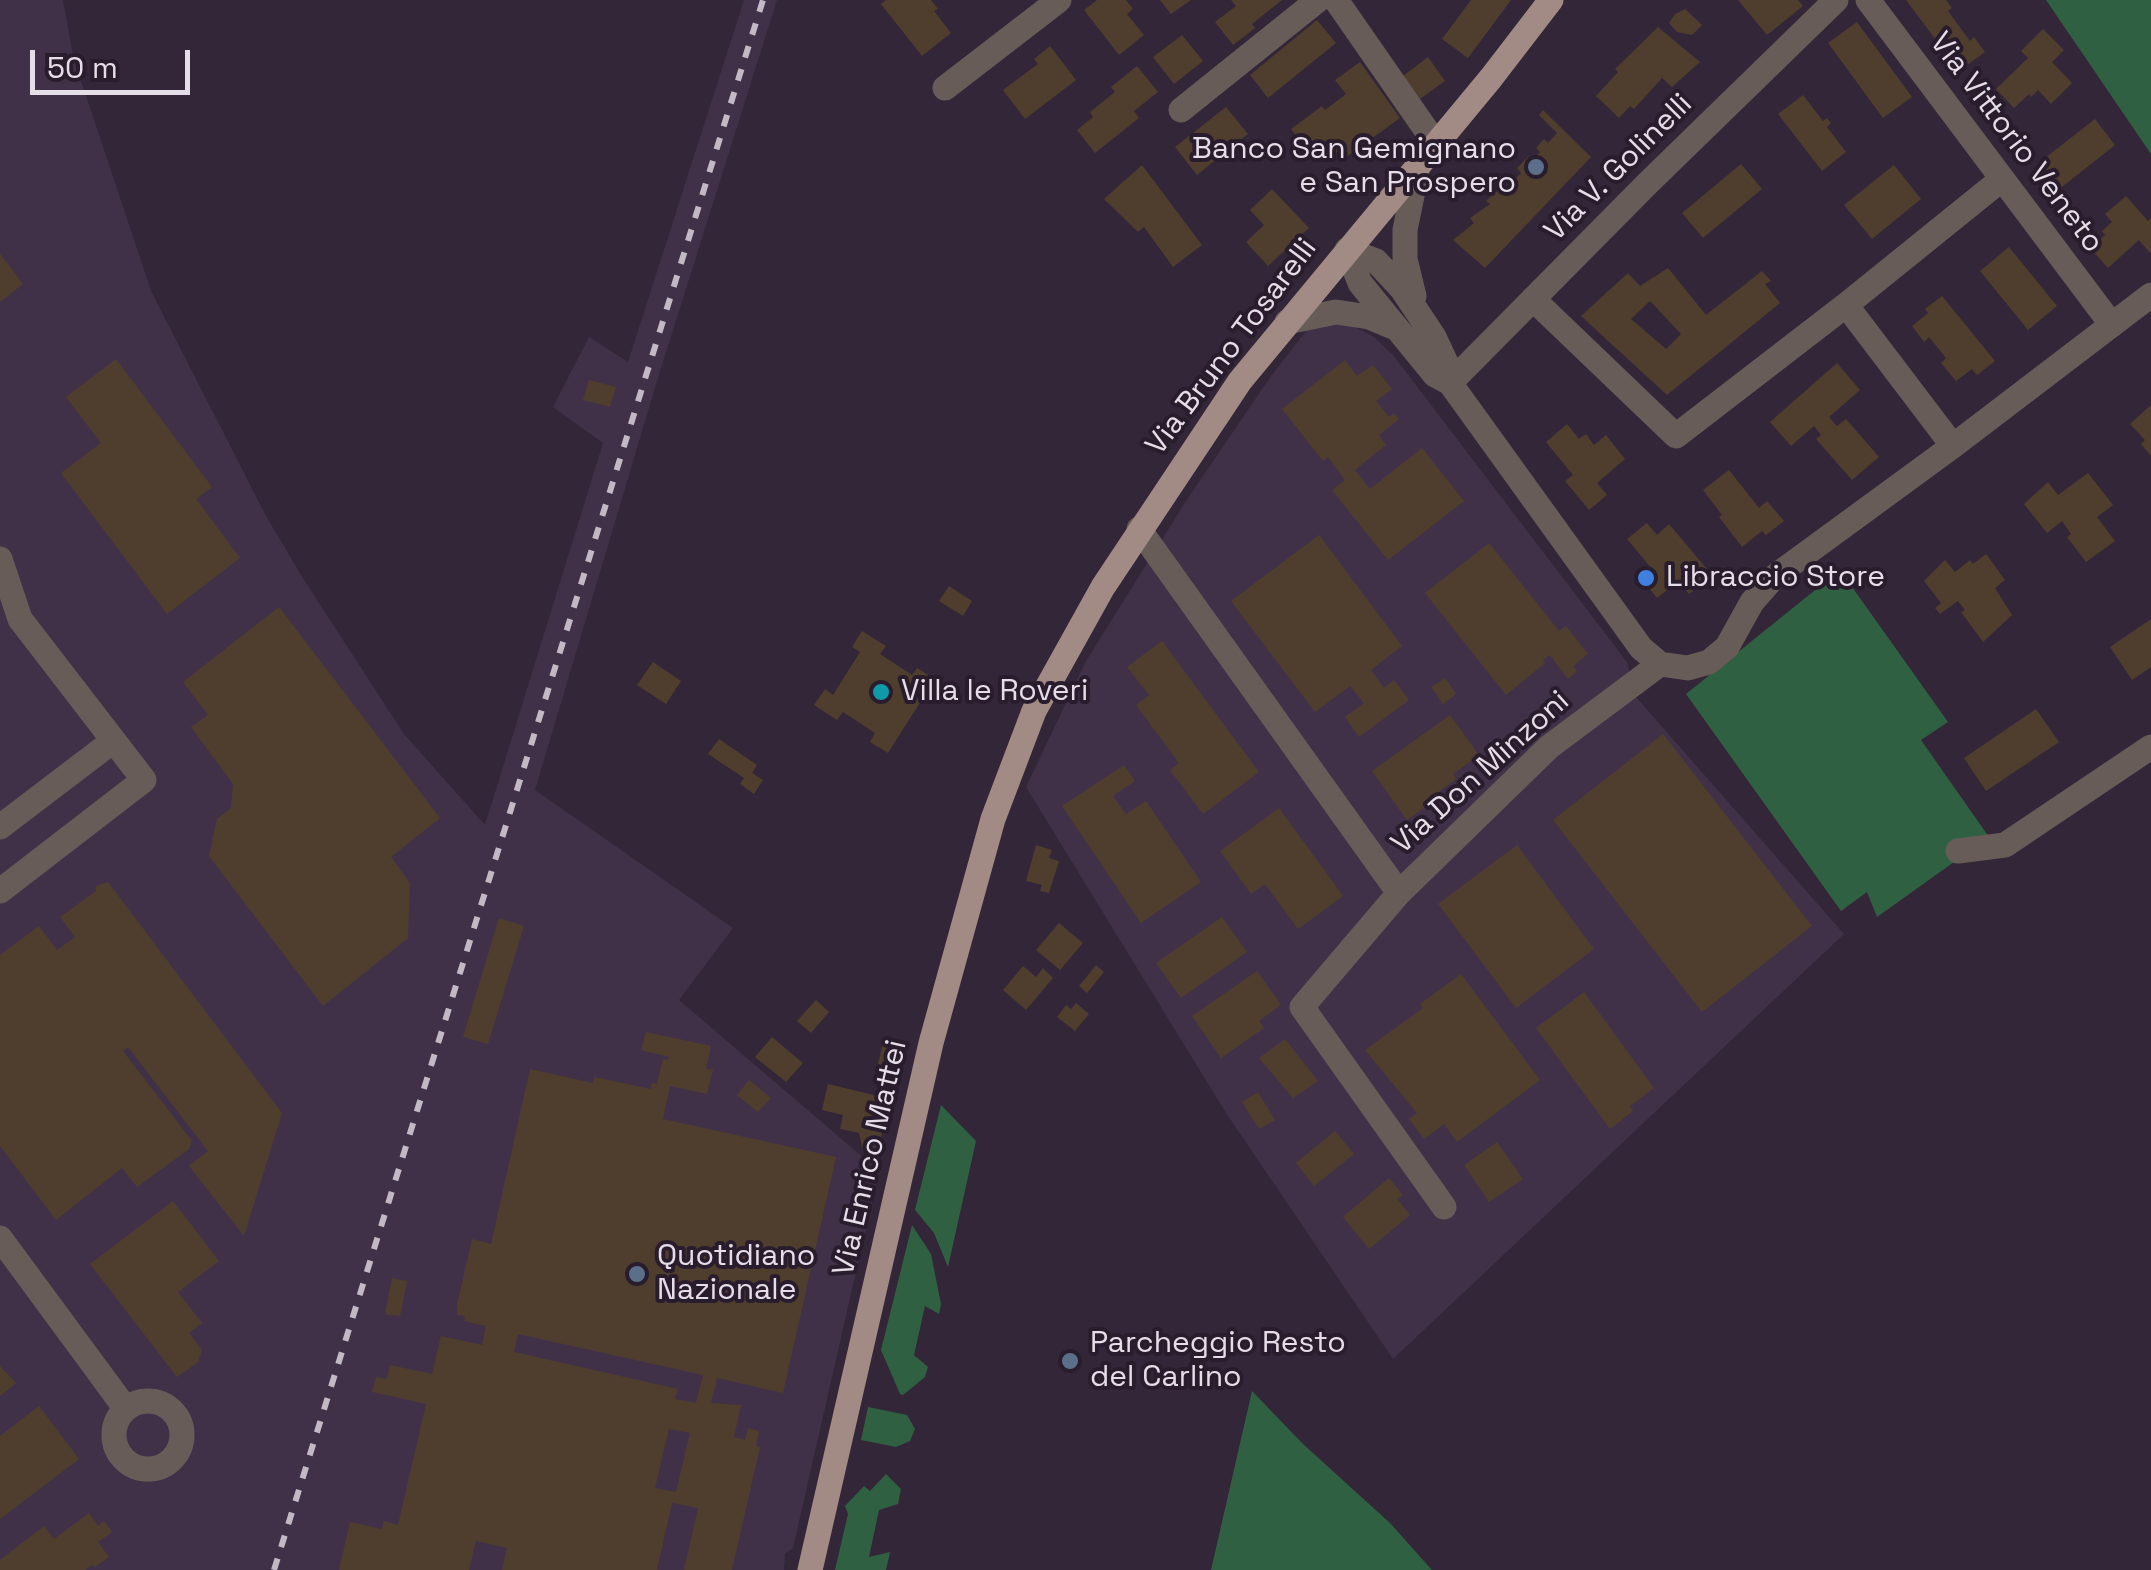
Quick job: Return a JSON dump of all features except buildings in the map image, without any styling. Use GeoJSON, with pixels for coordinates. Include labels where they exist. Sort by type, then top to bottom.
{"type":"FeatureCollection","features":[{"type":"Feature","properties":{"kind":"main road","name":"Via Bruno Tosarelli"},"geometry":{"type":"LineString","coordinates":[[1012,765],[1052,675],[1139,529],[1228,397],[1551,0]]}},
{"type":"Feature","properties":{"kind":"main road","name":"Via Enrico Mattei"},"geometry":{"type":"LineString","coordinates":[[810,1570],[931,1044],[981,859],[1012,765]]}},
{"type":"Feature","properties":{"kind":"street"},"geometry":{"type":"LineString","coordinates":[[945,88],[1059,0]]}},
{"type":"Feature","properties":{"kind":"street"},"geometry":{"type":"LineString","coordinates":[[1181,110],[1318,0]]}},
{"type":"Feature","properties":{"kind":"street"},"geometry":{"type":"LineString","coordinates":[[1336,0],[1436,144]]}},
{"type":"Feature","properties":{"kind":"street","name":"Via V. Golinelli"},"geometry":{"type":"LineString","coordinates":[[1450,384],[1836,0]]}},
{"type":"Feature","properties":{"kind":"street","name":"Via Vittorio Veneto"},"geometry":{"type":"LineString","coordinates":[[1868,0],[2112,325]]}},
{"type":"Feature","properties":{"kind":"street"},"geometry":{"type":"LineString","coordinates":[[1418,166],[1405,230],[1405,259],[1418,310]]}},
{"type":"Feature","properties":{"kind":"street"},"geometry":{"type":"LineString","coordinates":[[1534,299],[1676,436],[2002,179]]}},
{"type":"Feature","properties":{"kind":"street"},"geometry":{"type":"LineString","coordinates":[[1347,250],[1376,261],[1418,310],[1449,368],[1450,384]]}},
{"type":"Feature","properties":{"kind":"street"},"geometry":{"type":"LineString","coordinates":[[1347,250],[1360,283],[1436,375],[1450,384],[1642,648],[1660,664],[1688,668],[1709,662],[1727,647],[1759,592],[1774,577],[2151,295]]}},
{"type":"Feature","properties":{"kind":"street"},"geometry":{"type":"LineString","coordinates":[[1846,305],[1953,446]]}},
{"type":"Feature","properties":{"kind":"street"},"geometry":{"type":"LineString","coordinates":[[1287,322],[1321,313],[1349,312],[1369,316],[1398,331]]}},
{"type":"Feature","properties":{"kind":"street"},"geometry":{"type":"LineString","coordinates":[[1139,529],[1399,893]]}},
{"type":"Feature","properties":{"kind":"street"},"geometry":{"type":"LineString","coordinates":[[0,559],[10,612],[144,780],[0,891]]}},
{"type":"Feature","properties":{"kind":"street","name":"Via Don Minzoni"},"geometry":{"type":"LineString","coordinates":[[1444,1207],[1302,1007],[1399,893],[1549,747],[1660,664]]}},
{"type":"Feature","properties":{"kind":"street"},"geometry":{"type":"LineString","coordinates":[[0,826],[113,741]]}},
{"type":"Feature","properties":{"kind":"street"},"geometry":{"type":"LineString","coordinates":[[1958,851],[2004,845],[2151,747]]}},
{"type":"Feature","properties":{"kind":"street"},"geometry":{"type":"LineString","coordinates":[[0,1238],[126,1409]]}},
{"type":"Feature","properties":{"kind":"shaded area"},"geometry":{"type":"Polygon","coordinates":[[[0,0],[63,0],[74,60],[151,291],[266,516],[404,734],[485,825],[603,443],[553,407],[589,337],[628,362],[744,0],[777,0],[657,381],[535,790],[733,928],[679,1000],[879,1171],[793,1548],[785,1554],[784,1570],[0,1570],[0,0]]]}},
{"type":"Feature","properties":{"kind":"shaded area"},"geometry":{"type":"Polygon","coordinates":[[[1325,323],[1349,324],[1374,337],[1393,355],[1627,662],[1636,697],[1844,934],[1393,1359],[1226,1113],[1026,787],[1086,661],[1186,501],[1306,331],[1325,323]]]}},
{"type":"Feature","properties":{"kind":"green space"},"geometry":{"type":"Polygon","coordinates":[[[2046,0],[2151,0],[2151,154],[2046,0]]]}},
{"type":"Feature","properties":{"kind":"green space"},"geometry":{"type":"Polygon","coordinates":[[[1840,570],[1948,722],[1921,740],[1989,837],[1877,917],[1867,892],[1841,911],[1686,694],[1840,570]]]}},
{"type":"Feature","properties":{"kind":"green space"},"geometry":{"type":"Polygon","coordinates":[[[941,1105],[976,1141],[948,1267],[934,1233],[915,1210],[941,1105]]]}},
{"type":"Feature","properties":{"kind":"green space"},"geometry":{"type":"Polygon","coordinates":[[[912,1225],[931,1254],[941,1304],[939,1314],[925,1306],[914,1355],[928,1367],[925,1377],[903,1395],[881,1350],[912,1225]]]}},
{"type":"Feature","properties":{"kind":"green space"},"geometry":{"type":"Polygon","coordinates":[[[1252,1391],[1303,1444],[1390,1523],[1432,1570],[1211,1570],[1252,1391]]]}},
{"type":"Feature","properties":{"kind":"green space"},"geometry":{"type":"Polygon","coordinates":[[[868,1407],[907,1415],[915,1429],[910,1441],[896,1447],[861,1440],[868,1407]]]}},
{"type":"Feature","properties":{"kind":"green space"},"geometry":{"type":"Polygon","coordinates":[[[886,1474],[901,1489],[898,1504],[879,1510],[869,1557],[890,1552],[886,1570],[835,1570],[848,1514],[845,1506],[864,1486],[870,1491],[886,1474]]]}},
{"type":"Feature","properties":{"kind":"railway"},"geometry":{"type":"LineString","coordinates":[[274,1570],[763,0]]}},
{"type":"Feature","properties":{"kind":"place","name":"Banco San Gemignano e San Prospero"},"geometry":{"type":"Point","coordinates":[1536,167]}},
{"type":"Feature","properties":{"kind":"place","name":"Libraccio Store"},"geometry":{"type":"Point","coordinates":[1646,578]}},
{"type":"Feature","properties":{"kind":"place","name":"Villa le Roveri"},"geometry":{"type":"Point","coordinates":[881,692]}},
{"type":"Feature","properties":{"kind":"place","name":"Quotidiano Nazionale"},"geometry":{"type":"Point","coordinates":[637,1274]}},
{"type":"Feature","properties":{"kind":"place","name":"Parcheggio Resto del Carlino"},"geometry":{"type":"Point","coordinates":[1070,1361]}}]}
